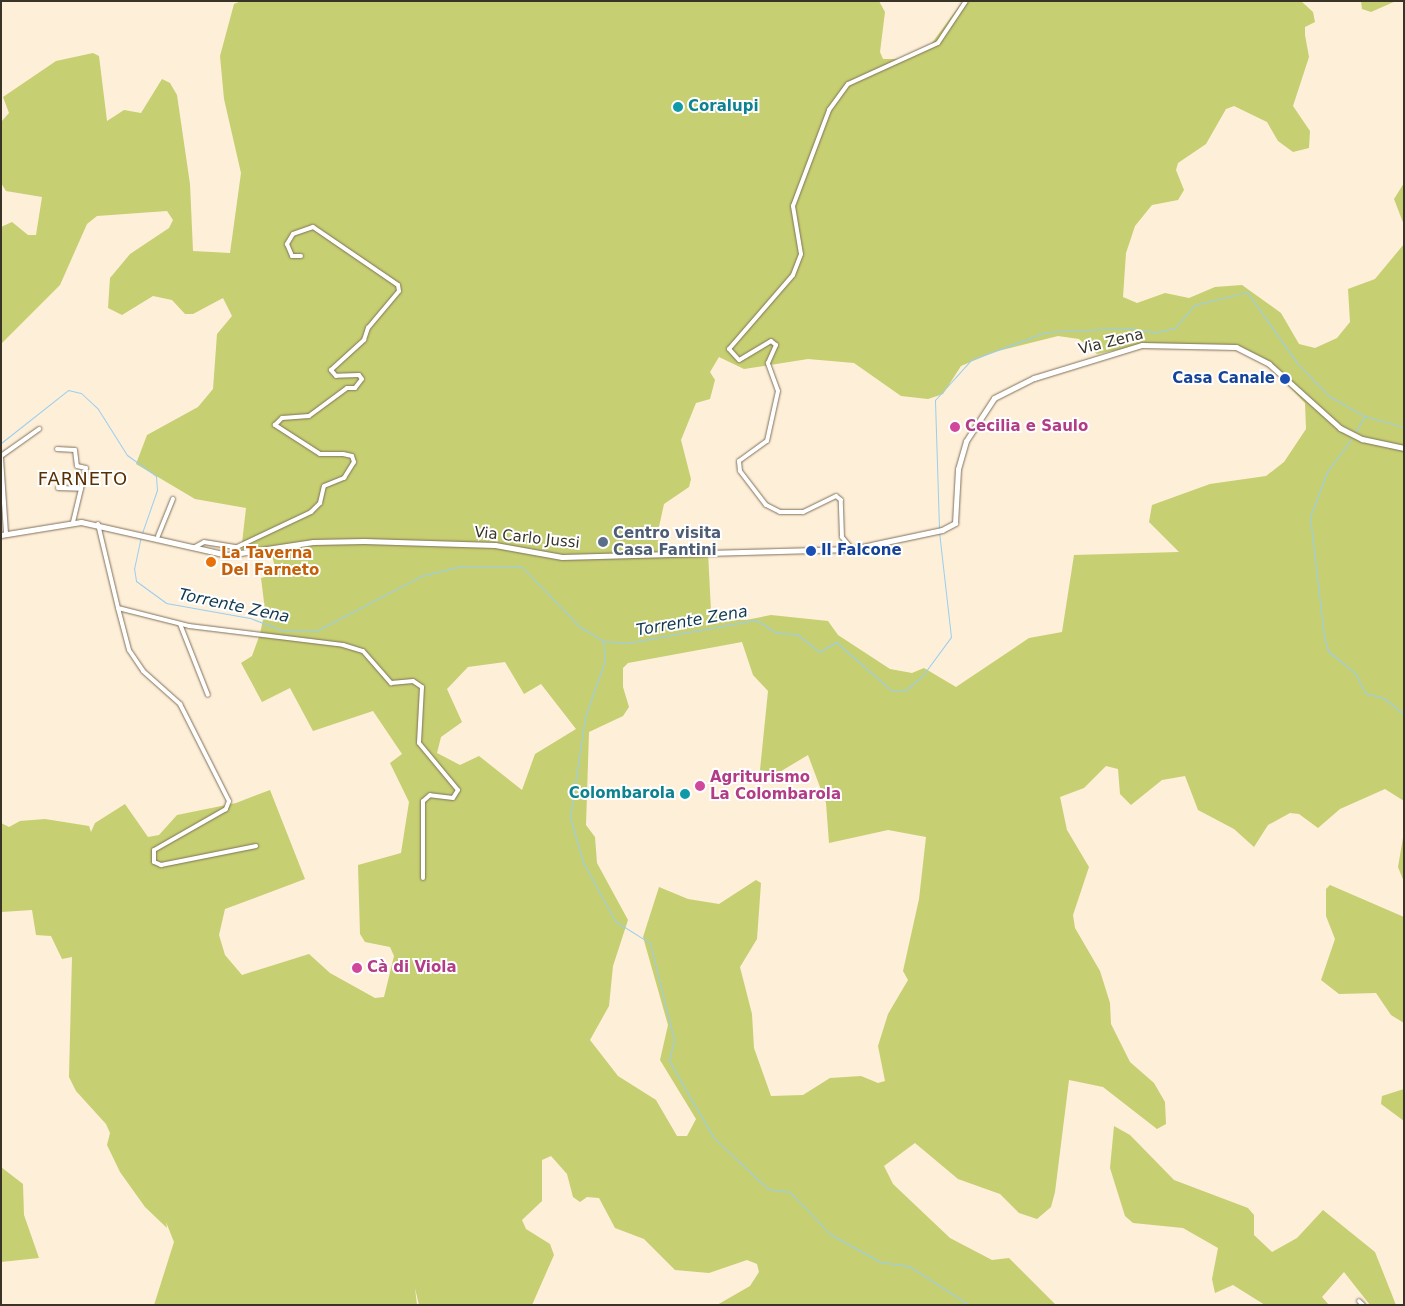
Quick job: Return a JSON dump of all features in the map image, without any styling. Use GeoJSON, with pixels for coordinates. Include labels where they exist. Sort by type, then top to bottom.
{"type":"FeatureCollection","features":[{"type":"Feature","properties":{"kind":"street"},"geometry":{"type":"LineString","coordinates":[[852,548],[842,537],[841,500],[836,496],[803,512],[780,512],[766,505],[740,471],[739,461],[767,441],[778,391],[768,363],[776,345],[771,341],[739,360],[729,349],[793,275],[800,254],[793,206],[829,110],[848,84],[938,43],[966,1]]}},
{"type":"Feature","properties":{"kind":"street"},"geometry":{"type":"LineString","coordinates":[[193,548],[204,542],[246,544],[311,512],[320,503],[324,486],[344,478],[354,462],[352,456],[320,454],[275,425],[282,418],[309,416],[347,388],[355,388],[362,379],[359,375],[336,376],[331,370],[364,340],[368,328],[399,291],[398,285],[313,228],[293,234],[287,244],[292,256],[302,256]]}},
{"type":"Feature","properties":{"kind":"street","name":"Via Zena"},"geometry":{"type":"LineString","coordinates":[[926,531],[942,530],[955,522],[958,514],[958,469],[966,441],[994,398],[1034,378],[1142,345],[1236,347],[1269,364],[1340,428],[1362,439],[1404,448]]}},
{"type":"Feature","properties":{"kind":"street"},"geometry":{"type":"LineString","coordinates":[[4,534],[1,457],[39,428]]}},
{"type":"Feature","properties":{"kind":"street"},"geometry":{"type":"LineString","coordinates":[[57,449],[75,450],[77,466],[86,468],[73,522]]}},
{"type":"Feature","properties":{"kind":"street"},"geometry":{"type":"LineString","coordinates":[[58,488],[81,489]]}},
{"type":"Feature","properties":{"kind":"street"},"geometry":{"type":"LineString","coordinates":[[158,536],[173,499]]}},
{"type":"Feature","properties":{"kind":"street","name":"Via Carlo Jussi"},"geometry":{"type":"LineString","coordinates":[[4,534],[73,522],[98,524],[193,548],[228,554],[313,542],[364,541],[495,545],[562,557],[852,548],[926,531]]}},
{"type":"Feature","properties":{"kind":"street"},"geometry":{"type":"LineString","coordinates":[[98,524],[129,650],[143,671],[180,704],[229,801],[226,809],[154,850],[154,862],[161,865],[256,846]]}},
{"type":"Feature","properties":{"kind":"street"},"geometry":{"type":"LineString","coordinates":[[118,608],[180,624],[343,646],[363,652],[391,683],[414,681],[422,687],[418,743],[458,790],[453,798],[430,795],[423,801],[422,878]]}},
{"type":"Feature","properties":{"kind":"street"},"geometry":{"type":"LineString","coordinates":[[180,624],[208,695]]}},
{"type":"Feature","properties":{"kind":"street"},"geometry":{"type":"LineString","coordinates":[[1359,1301],[1363,1305]]}},
{"type":"Feature","properties":{"kind":"green space"},"geometry":{"type":"Polygon","coordinates":[[[241,1],[879,1],[885,12],[880,52],[883,59],[899,59],[929,47],[963,1],[1301,1],[1313,12],[1315,22],[1305,27],[1309,57],[1293,106],[1310,131],[1309,148],[1293,152],[1278,141],[1267,122],[1234,106],[1226,109],[1206,144],[1178,163],[1176,170],[1184,190],[1178,200],[1152,205],[1135,226],[1126,253],[1123,297],[1137,303],[1165,293],[1189,298],[1215,287],[1242,285],[1281,313],[1299,344],[1315,348],[1337,338],[1350,322],[1348,289],[1375,279],[1404,244],[1404,801],[1385,789],[1340,809],[1318,828],[1299,814],[1290,813],[1268,825],[1254,847],[1234,829],[1198,810],[1185,776],[1162,780],[1131,805],[1120,794],[1118,769],[1106,766],[1084,788],[1060,797],[1067,830],[1089,867],[1073,915],[1075,928],[1100,971],[1110,1003],[1111,1024],[1130,1062],[1154,1083],[1165,1102],[1166,1124],[1157,1129],[1103,1087],[1069,1080],[1055,1192],[1051,1207],[1037,1219],[1019,1213],[1000,1194],[958,1179],[915,1143],[884,1166],[893,1184],[950,1238],[992,1260],[1009,1258],[1056,1305],[717,1305],[750,1286],[759,1272],[757,1264],[747,1260],[709,1273],[675,1270],[644,1239],[615,1228],[599,1198],[587,1197],[580,1202],[573,1197],[567,1174],[551,1156],[542,1160],[542,1201],[522,1220],[526,1229],[550,1244],[554,1255],[532,1305],[419,1305],[415,1288],[417,1305],[154,1305],[174,1242],[166,1222],[167,1228],[145,1207],[120,1172],[107,1145],[110,1133],[106,1124],[76,1091],[69,1077],[72,957],[62,959],[51,936],[36,935],[32,910],[1,912],[1,823],[9,827],[20,821],[45,819],[89,826],[91,832],[95,823],[125,804],[148,837],[159,835],[177,815],[236,803],[270,790],[305,879],[225,909],[219,935],[225,955],[242,975],[309,954],[330,973],[375,998],[384,997],[394,956],[390,947],[365,942],[360,934],[358,865],[401,853],[409,802],[390,763],[402,754],[373,711],[313,731],[290,688],[262,702],[241,663],[252,656],[260,634],[265,610],[261,578],[277,574],[270,549],[241,552],[246,508],[195,499],[136,464],[147,435],[198,407],[213,389],[217,334],[232,316],[223,298],[193,314],[185,314],[172,300],[153,296],[122,315],[108,308],[110,278],[130,254],[169,228],[173,220],[167,211],[97,216],[87,224],[60,285],[1,344],[1,227],[12,222],[28,235],[36,235],[42,197],[6,191],[1,183],[1,122],[9,113],[3,97],[56,61],[93,53],[99,56],[107,121],[124,110],[141,113],[162,79],[170,83],[177,95],[190,184],[193,251],[230,253],[241,173],[224,99],[220,56],[234,4],[241,1]],[[1058,336],[994,352],[961,366],[943,394],[928,399],[901,396],[854,363],[808,359],[744,369],[719,357],[710,372],[715,380],[710,399],[696,403],[681,440],[691,479],[689,487],[664,504],[657,536],[661,551],[708,552],[711,611],[730,611],[730,619],[746,620],[771,615],[828,621],[838,635],[890,669],[912,673],[924,668],[956,687],[1029,638],[1062,632],[1074,555],[1179,552],[1149,522],[1152,505],[1210,484],[1266,476],[1284,462],[1306,429],[1305,403],[1272,369],[1238,347],[1133,347],[1097,354],[1079,339],[1058,336]],[[742,642],[628,663],[623,668],[623,687],[629,707],[623,716],[589,732],[586,825],[595,837],[597,863],[628,920],[613,966],[609,1006],[590,1040],[618,1076],[656,1100],[677,1136],[687,1136],[696,1119],[660,1060],[668,1025],[643,937],[659,887],[688,899],[719,904],[756,880],[761,883],[757,939],[740,967],[752,1014],[754,1048],[771,1096],[803,1095],[830,1078],[861,1076],[878,1083],[885,1081],[878,1046],[888,1014],[908,980],[903,971],[919,899],[926,837],[888,830],[829,843],[826,803],[808,755],[778,773],[760,770],[768,691],[753,675],[742,642]],[[505,662],[468,667],[447,689],[462,722],[441,737],[437,753],[460,765],[479,756],[522,790],[535,754],[576,729],[541,684],[524,694],[505,662]]]}},
{"type":"Feature","properties":{"kind":"green space"},"geometry":{"type":"Polygon","coordinates":[[[1361,1],[1396,1],[1371,12],[1362,9],[1361,1]]]}},
{"type":"Feature","properties":{"kind":"green space"},"geometry":{"type":"Polygon","coordinates":[[[1404,183],[1404,225],[1394,199],[1404,183]]]}},
{"type":"Feature","properties":{"kind":"green space"},"geometry":{"type":"Polygon","coordinates":[[[1404,832],[1404,882],[1398,867],[1404,832]]]}},
{"type":"Feature","properties":{"kind":"green space"},"geometry":{"type":"Polygon","coordinates":[[[1330,885],[1404,917],[1404,1023],[1391,1015],[1376,993],[1339,994],[1321,980],[1335,939],[1326,916],[1326,889],[1330,885]]]}},
{"type":"Feature","properties":{"kind":"green space"},"geometry":{"type":"Polygon","coordinates":[[[1404,1089],[1404,1121],[1381,1104],[1382,1096],[1404,1089]]]}},
{"type":"Feature","properties":{"kind":"green space"},"geometry":{"type":"Polygon","coordinates":[[[1114,1126],[1130,1135],[1174,1180],[1248,1208],[1254,1215],[1254,1235],[1272,1252],[1297,1238],[1323,1210],[1375,1252],[1396,1305],[1370,1305],[1344,1272],[1322,1297],[1329,1305],[1265,1305],[1233,1285],[1215,1293],[1212,1279],[1218,1248],[1183,1228],[1133,1223],[1125,1216],[1110,1168],[1114,1126]]]}},
{"type":"Feature","properties":{"kind":"green space"},"geometry":{"type":"Polygon","coordinates":[[[1,1167],[23,1184],[24,1215],[39,1258],[1,1262],[1,1167]]]}},
{"type":"Feature","properties":{"kind":"waterway","name":"Torrente Zena"},"geometry":{"type":"LineString","coordinates":[[939,528],[935,400],[971,360],[1046,332],[1126,328],[1156,332],[1175,328],[1194,305],[1247,292],[1297,363],[1329,396],[1364,416],[1404,427]]}},
{"type":"Feature","properties":{"kind":"waterway","name":"Torrente Zena"},"geometry":{"type":"LineString","coordinates":[[1,443],[68,390],[81,393],[98,409],[127,455],[156,476],[157,490],[142,533]]}},
{"type":"Feature","properties":{"kind":"waterway"},"geometry":{"type":"LineString","coordinates":[[1356,431],[1364,417]]}},
{"type":"Feature","properties":{"kind":"waterway"},"geometry":{"type":"LineString","coordinates":[[1351,439],[1327,472],[1310,517],[1324,636],[1328,651],[1355,673],[1365,693],[1384,698],[1404,715]]}},
{"type":"Feature","properties":{"kind":"waterway","name":"Torrente Zena"},"geometry":{"type":"LineString","coordinates":[[141,536],[134,568],[136,581],[166,603],[250,618],[281,630],[316,631],[421,576],[457,567],[521,566],[580,627],[603,641],[627,643],[756,620],[777,633],[797,634],[819,652],[836,642],[892,691],[906,690],[923,675],[951,637],[939,532]]}},
{"type":"Feature","properties":{"kind":"waterway"},"geometry":{"type":"LineString","coordinates":[[603,641],[605,660],[585,717],[570,817],[583,862],[615,921],[650,943],[674,1040],[669,1060],[714,1138],[768,1189],[790,1192],[830,1234],[880,1262],[909,1266],[969,1305]]}},
{"type":"Feature","properties":{"kind":"place","name":"Coralupi"},"geometry":{"type":"Point","coordinates":[678,107]}},
{"type":"Feature","properties":{"kind":"place","name":"Casa Canale"},"geometry":{"type":"Point","coordinates":[1285,379]}},
{"type":"Feature","properties":{"kind":"place","name":"Cecilia e Saulo"},"geometry":{"type":"Point","coordinates":[955,427]}},
{"type":"Feature","properties":{"kind":"place","name":"Centro visita Casa Fantini"},"geometry":{"type":"Point","coordinates":[603,542]}},
{"type":"Feature","properties":{"kind":"place","name":"Il Falcone"},"geometry":{"type":"Point","coordinates":[811,551]}},
{"type":"Feature","properties":{"kind":"place","name":"La Taverna Del Farneto"},"geometry":{"type":"Point","coordinates":[211,562]}},
{"type":"Feature","properties":{"kind":"place","name":"Agriturismo La Colombarola"},"geometry":{"type":"Point","coordinates":[700,786]}},
{"type":"Feature","properties":{"kind":"place","name":"Colombarola"},"geometry":{"type":"Point","coordinates":[685,794]}},
{"type":"Feature","properties":{"kind":"place","name":"Cà di Viola"},"geometry":{"type":"Point","coordinates":[357,968]}},
{"type":"Feature","properties":{"kind":"district","name":"FARNETO"},"geometry":{"type":"Point","coordinates":[83,479]}}]}
